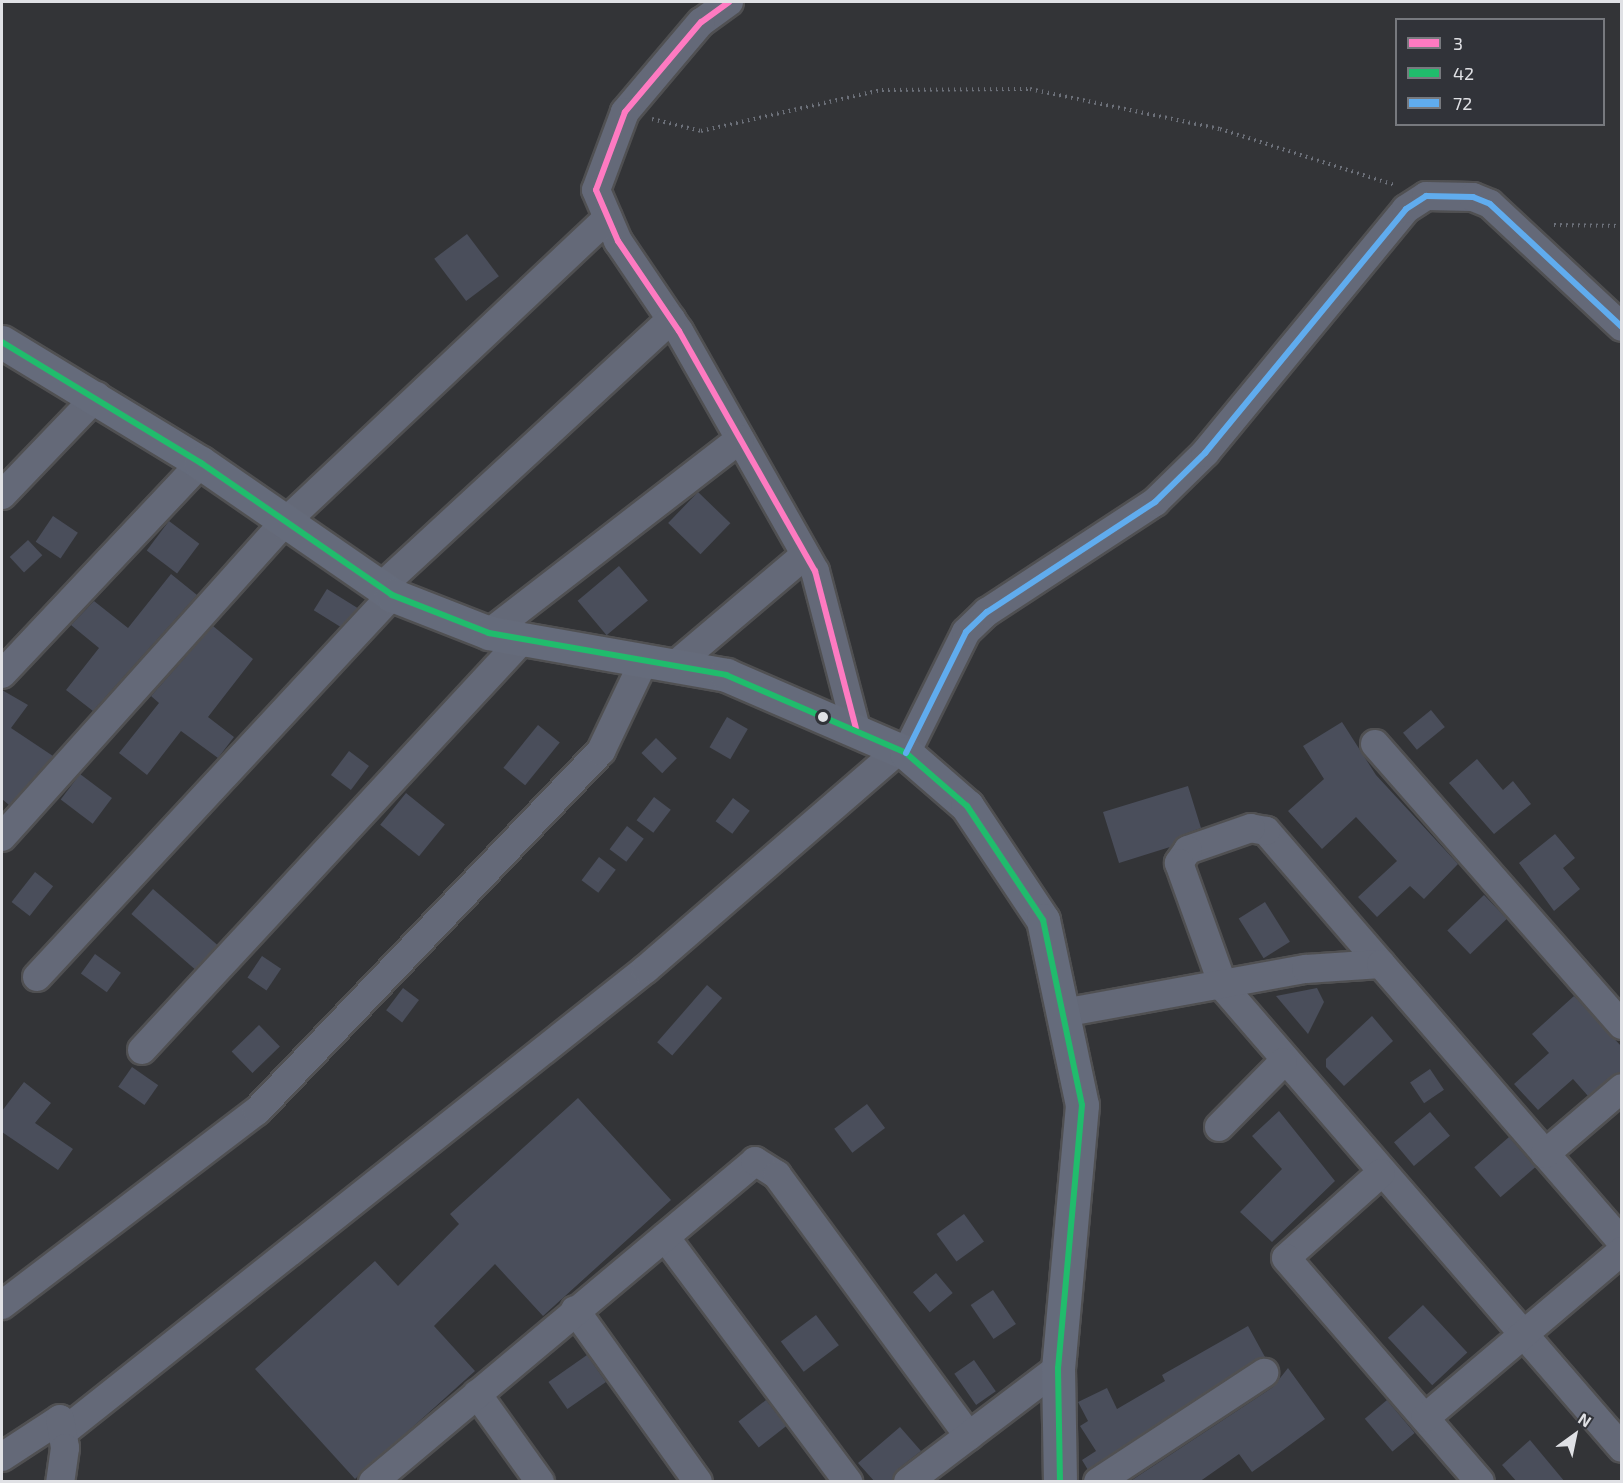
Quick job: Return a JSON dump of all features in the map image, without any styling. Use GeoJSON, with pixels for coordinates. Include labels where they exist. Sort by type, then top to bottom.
{"type":"FeatureCollection","features":[{"type":"Feature","properties":{"kind":"main road"},"geometry":{"type":"LineString","coordinates":[[2,342],[97,396],[201,463],[283,524],[387,591],[489,633],[726,675],[856,728],[902,752],[967,806],[1043,920],[1082,1105],[1058,1368],[1060,1482]]}},
{"type":"Feature","properties":{"kind":"street"},"geometry":{"type":"LineString","coordinates":[[729,2],[701,22],[625,112],[596,190],[608,219],[671,319],[815,571],[856,728]]}},
{"type":"Feature","properties":{"kind":"street"},"geometry":{"type":"LineString","coordinates":[[62,1433],[646,969],[902,752],[966,632],[987,612],[1155,502],[1205,453],[1406,209],[1426,196],[1473,196],[1491,204],[1622,327]]}},
{"type":"Feature","properties":{"kind":"street"},"geometry":{"type":"LineString","coordinates":[[2,837],[283,524],[608,219]]}},
{"type":"Feature","properties":{"kind":"street"},"geometry":{"type":"LineString","coordinates":[[37,977],[387,591],[671,319]]}},
{"type":"Feature","properties":{"kind":"street"},"geometry":{"type":"LineString","coordinates":[[2,495],[97,396]]}},
{"type":"Feature","properties":{"kind":"street"},"geometry":{"type":"LineString","coordinates":[[489,633],[740,438]]}},
{"type":"Feature","properties":{"kind":"street"},"geometry":{"type":"LineString","coordinates":[[2,674],[201,463]]}},
{"type":"Feature","properties":{"kind":"street"},"geometry":{"type":"LineString","coordinates":[[2,1305],[257,1112],[601,751],[659,663],[806,555]]}},
{"type":"Feature","properties":{"kind":"street"},"geometry":{"type":"LineString","coordinates":[[142,1050],[523,639]]}},
{"type":"Feature","properties":{"kind":"street"},"geometry":{"type":"LineString","coordinates":[[1375,744],[1622,1025]]}},
{"type":"Feature","properties":{"kind":"street"},"geometry":{"type":"LineString","coordinates":[[1622,1242],[1272,836],[1251,828],[1188,850],[1179,863],[1224,988],[1283,1062],[1622,1448]]}},
{"type":"Feature","properties":{"kind":"street"},"geometry":{"type":"LineString","coordinates":[[1063,1013],[1224,988],[1306,969],[1381,963]]}},
{"type":"Feature","properties":{"kind":"street"},"geometry":{"type":"LineString","coordinates":[[1219,1127],[1283,1062]]}},
{"type":"Feature","properties":{"kind":"street"},"geometry":{"type":"LineString","coordinates":[[1545,1154],[1622,1088]]}},
{"type":"Feature","properties":{"kind":"street"},"geometry":{"type":"LineString","coordinates":[[381,1479],[477,1394],[665,1237],[748,1164],[765,1164],[969,1436]]}},
{"type":"Feature","properties":{"kind":"street"},"geometry":{"type":"LineString","coordinates":[[1381,1173],[1286,1258],[1480,1482]]}},
{"type":"Feature","properties":{"kind":"street"},"geometry":{"type":"LineString","coordinates":[[665,1237],[848,1482]]}},
{"type":"Feature","properties":{"kind":"street"},"geometry":{"type":"LineString","coordinates":[[1425,1418],[1622,1251]]}},
{"type":"Feature","properties":{"kind":"street"},"geometry":{"type":"LineString","coordinates":[[575,1310],[698,1482]]}},
{"type":"Feature","properties":{"kind":"street"},"geometry":{"type":"LineString","coordinates":[[908,1482],[1058,1368]]}},
{"type":"Feature","properties":{"kind":"street"},"geometry":{"type":"LineString","coordinates":[[1098,1482],[1264,1373]]}},
{"type":"Feature","properties":{"kind":"street"},"geometry":{"type":"LineString","coordinates":[[477,1394],[540,1482]]}},
{"type":"Feature","properties":{"kind":"street"},"geometry":{"type":"LineString","coordinates":[[2,1456],[60,1419],[62,1433],[60,1482]]}},
{"type":"Feature","properties":{"kind":"path"},"geometry":{"type":"LineString","coordinates":[[625,112],[701,131],[882,90],[1030,89],[1220,129],[1426,196]]}},
{"type":"Feature","properties":{"kind":"path"},"geometry":{"type":"LineString","coordinates":[[1543,223],[1606,230],[1622,226]]}},
{"type":"Feature","properties":{"kind":"building"},"geometry":{"type":"Polygon","coordinates":[[[467,234],[499,276],[466,301],[434,259],[467,234]]]}},
{"type":"Feature","properties":{"kind":"building"},"geometry":{"type":"Polygon","coordinates":[[[698,492],[730,523],[700,554],[668,523],[698,492]]]}},
{"type":"Feature","properties":{"kind":"building"},"geometry":{"type":"Polygon","coordinates":[[[53,516],[78,533],[61,558],[36,542],[53,516]]]}},
{"type":"Feature","properties":{"kind":"building"},"geometry":{"type":"Polygon","coordinates":[[[169,521],[199,544],[177,573],[147,551],[169,521]]]}},
{"type":"Feature","properties":{"kind":"building"},"geometry":{"type":"Polygon","coordinates":[[[28,540],[42,555],[24,572],[10,557],[28,540]]]}},
{"type":"Feature","properties":{"kind":"building"},"geometry":{"type":"Polygon","coordinates":[[[619,566],[648,600],[607,635],[578,601],[619,566]]]}},
{"type":"Feature","properties":{"kind":"building"},"geometry":{"type":"Polygon","coordinates":[[[171,574],[197,595],[93,711],[66,690],[99,648],[71,625],[94,601],[128,628],[171,574]]]}},
{"type":"Feature","properties":{"kind":"building"},"geometry":{"type":"Polygon","coordinates":[[[327,589],[358,608],[344,629],[314,610],[327,589]]]}},
{"type":"Feature","properties":{"kind":"building"},"geometry":{"type":"Polygon","coordinates":[[[213,626],[253,659],[208,717],[234,737],[218,758],[181,731],[147,775],[119,753],[159,703],[151,696],[213,626]]]}},
{"type":"Feature","properties":{"kind":"building"},"geometry":{"type":"Polygon","coordinates":[[[2,690],[28,705],[11,728],[53,756],[9,805],[2,799],[2,690]]]}},
{"type":"Feature","properties":{"kind":"building"},"geometry":{"type":"Polygon","coordinates":[[[1431,710],[1445,727],[1417,750],[1403,733],[1431,710]]]}},
{"type":"Feature","properties":{"kind":"building"},"geometry":{"type":"Polygon","coordinates":[[[727,717],[748,729],[730,759],[710,747],[727,717]]]}},
{"type":"Feature","properties":{"kind":"building"},"geometry":{"type":"Polygon","coordinates":[[[1342,722],[1376,775],[1458,864],[1424,899],[1410,886],[1377,917],[1358,897],[1397,861],[1356,817],[1322,849],[1288,811],[1324,779],[1303,746],[1342,722]]]}},
{"type":"Feature","properties":{"kind":"building"},"geometry":{"type":"Polygon","coordinates":[[[538,725],[560,743],[525,785],[503,768],[538,725]]]}},
{"type":"Feature","properties":{"kind":"building"},"geometry":{"type":"Polygon","coordinates":[[[656,738],[677,758],[662,773],[641,753],[656,738]]]}},
{"type":"Feature","properties":{"kind":"building"},"geometry":{"type":"Polygon","coordinates":[[[349,751],[369,766],[351,790],[331,775],[349,751]]]}},
{"type":"Feature","properties":{"kind":"building"},"geometry":{"type":"Polygon","coordinates":[[[1477,759],[1503,790],[1513,781],[1531,804],[1494,834],[1449,783],[1477,759]]]}},
{"type":"Feature","properties":{"kind":"building"},"geometry":{"type":"Polygon","coordinates":[[[80,774],[112,798],[93,824],[61,800],[80,774]]]}},
{"type":"Feature","properties":{"kind":"building"},"geometry":{"type":"Polygon","coordinates":[[[1188,786],[1201,828],[1182,835],[1170,847],[1119,863],[1103,812],[1188,786]]]}},
{"type":"Feature","properties":{"kind":"building"},"geometry":{"type":"Polygon","coordinates":[[[406,793],[445,824],[419,856],[380,825],[406,793]]]}},
{"type":"Feature","properties":{"kind":"building"},"geometry":{"type":"Polygon","coordinates":[[[654,797],[671,810],[653,833],[637,820],[654,797]]]}},
{"type":"Feature","properties":{"kind":"building"},"geometry":{"type":"Polygon","coordinates":[[[733,798],[750,811],[732,834],[716,821],[733,798]]]}},
{"type":"Feature","properties":{"kind":"building"},"geometry":{"type":"Polygon","coordinates":[[[627,826],[644,839],[626,862],[610,849],[627,826]]]}},
{"type":"Feature","properties":{"kind":"building"},"geometry":{"type":"Polygon","coordinates":[[[1555,834],[1575,858],[1563,868],[1580,889],[1554,911],[1519,863],[1555,834]]]}},
{"type":"Feature","properties":{"kind":"building"},"geometry":{"type":"Polygon","coordinates":[[[599,857],[616,870],[598,893],[582,880],[599,857]]]}},
{"type":"Feature","properties":{"kind":"building"},"geometry":{"type":"Polygon","coordinates":[[[35,872],[53,886],[30,916],[12,902],[35,872]]]}},
{"type":"Feature","properties":{"kind":"building"},"geometry":{"type":"Polygon","coordinates":[[[153,889],[217,945],[196,970],[131,914],[153,889]]]}},
{"type":"Feature","properties":{"kind":"building"},"geometry":{"type":"Polygon","coordinates":[[[1484,895],[1507,919],[1470,954],[1447,930],[1484,895]]]}},
{"type":"Feature","properties":{"kind":"building"},"geometry":{"type":"Polygon","coordinates":[[[1265,902],[1290,942],[1264,958],[1239,918],[1265,902]]]}},
{"type":"Feature","properties":{"kind":"building"},"geometry":{"type":"Polygon","coordinates":[[[95,954],[121,973],[107,992],[81,973],[95,954]]]}},
{"type":"Feature","properties":{"kind":"building"},"geometry":{"type":"Polygon","coordinates":[[[262,956],[281,969],[267,990],[247,978],[262,956]]]}},
{"type":"Feature","properties":{"kind":"building"},"geometry":{"type":"Polygon","coordinates":[[[707,985],[722,998],[672,1055],[657,1042],[707,985]]]}},
{"type":"Feature","properties":{"kind":"building"},"geometry":{"type":"Polygon","coordinates":[[[403,988],[419,1000],[402,1022],[386,1010],[403,988]]]}},
{"type":"Feature","properties":{"kind":"building"},"geometry":{"type":"Polygon","coordinates":[[[1317,988],[1324,1002],[1308,1034],[1276,996],[1317,988]]]}},
{"type":"Feature","properties":{"kind":"building"},"geometry":{"type":"Polygon","coordinates":[[[1574,996],[1622,1047],[1622,1072],[1588,1096],[1573,1079],[1538,1110],[1514,1084],[1549,1053],[1532,1034],[1574,996]]]}},
{"type":"Feature","properties":{"kind":"building"},"geometry":{"type":"Polygon","coordinates":[[[1372,1016],[1393,1041],[1344,1086],[1326,1067],[1326,1059],[1372,1016]]]}},
{"type":"Feature","properties":{"kind":"building"},"geometry":{"type":"Polygon","coordinates":[[[259,1025],[280,1047],[253,1073],[232,1051],[259,1025]]]}},
{"type":"Feature","properties":{"kind":"building"},"geometry":{"type":"Polygon","coordinates":[[[132,1067],[158,1085],[144,1105],[118,1087],[132,1067]]]}},
{"type":"Feature","properties":{"kind":"building"},"geometry":{"type":"Polygon","coordinates":[[[1430,1069],[1444,1090],[1424,1103],[1410,1082],[1430,1069]]]}},
{"type":"Feature","properties":{"kind":"building"},"geometry":{"type":"Polygon","coordinates":[[[24,1082],[51,1103],[35,1123],[73,1149],[58,1170],[2,1132],[2,1111],[24,1082]]]}},
{"type":"Feature","properties":{"kind":"building"},"geometry":{"type":"Polygon","coordinates":[[[578,1098],[671,1200],[543,1316],[495,1264],[434,1326],[475,1371],[355,1479],[255,1369],[375,1261],[398,1286],[459,1224],[450,1214],[578,1098]]]}},
{"type":"Feature","properties":{"kind":"building"},"geometry":{"type":"Polygon","coordinates":[[[867,1104],[885,1128],[852,1153],[834,1129],[867,1104]]]}},
{"type":"Feature","properties":{"kind":"building"},"geometry":{"type":"Polygon","coordinates":[[[1279,1111],[1335,1181],[1272,1242],[1240,1212],[1282,1169],[1252,1136],[1279,1111]]]}},
{"type":"Feature","properties":{"kind":"building"},"geometry":{"type":"Polygon","coordinates":[[[1430,1112],[1450,1136],[1414,1166],[1394,1142],[1430,1112]]]}},
{"type":"Feature","properties":{"kind":"building"},"geometry":{"type":"Polygon","coordinates":[[[1509,1137],[1535,1167],[1501,1197],[1474,1167],[1509,1137]]]}},
{"type":"Feature","properties":{"kind":"building"},"geometry":{"type":"Polygon","coordinates":[[[964,1214],[984,1242],[956,1261],[936,1234],[964,1214]]]}},
{"type":"Feature","properties":{"kind":"building"},"geometry":{"type":"Polygon","coordinates":[[[936,1273],[953,1293],[930,1312],[913,1292],[936,1273]]]}},
{"type":"Feature","properties":{"kind":"building"},"geometry":{"type":"Polygon","coordinates":[[[993,1290],[1016,1324],[994,1339],[971,1305],[993,1290]]]}},
{"type":"Feature","properties":{"kind":"building"},"geometry":{"type":"Polygon","coordinates":[[[1423,1305],[1467,1353],[1432,1385],[1388,1338],[1423,1305]]]}},
{"type":"Feature","properties":{"kind":"building"},"geometry":{"type":"Polygon","coordinates":[[[816,1315],[839,1345],[804,1372],[781,1341],[816,1315]]]}},
{"type":"Feature","properties":{"kind":"building"},"geometry":{"type":"Polygon","coordinates":[[[1248,1326],[1265,1357],[1088,1470],[1082,1460],[1096,1451],[1080,1426],[1088,1421],[1078,1402],[1107,1388],[1117,1409],[1165,1381],[1162,1375],[1248,1326]]]}},
{"type":"Feature","properties":{"kind":"building"},"geometry":{"type":"Polygon","coordinates":[[[587,1355],[606,1382],[567,1409],[548,1382],[587,1355]]]}},
{"type":"Feature","properties":{"kind":"building"},"geometry":{"type":"Polygon","coordinates":[[[974,1360],[996,1391],[976,1405],[954,1374],[974,1360]]]}},
{"type":"Feature","properties":{"kind":"building"},"geometry":{"type":"Polygon","coordinates":[[[1288,1368],[1325,1419],[1279,1453],[1252,1472],[1239,1454],[1199,1482],[1129,1482],[1273,1387],[1288,1368]]]}},
{"type":"Feature","properties":{"kind":"building"},"geometry":{"type":"Polygon","coordinates":[[[766,1400],[786,1426],[759,1448],[738,1422],[766,1400]]]}},
{"type":"Feature","properties":{"kind":"building"},"geometry":{"type":"Polygon","coordinates":[[[1387,1400],[1415,1433],[1392,1452],[1365,1419],[1387,1400]]]}},
{"type":"Feature","properties":{"kind":"building"},"geometry":{"type":"Polygon","coordinates":[[[900,1427],[921,1451],[898,1469],[892,1482],[875,1482],[858,1463],[900,1427]]]}},
{"type":"Feature","properties":{"kind":"building"},"geometry":{"type":"Polygon","coordinates":[[[1530,1440],[1565,1482],[1517,1482],[1502,1465],[1530,1440]]]}},
{"type":"Feature","properties":{"kind":"transit line","name":"3"},"geometry":{"type":"LineString","coordinates":[[729,2],[701,22],[625,112],[596,190],[618,241],[679,331],[815,571],[856,728]]}},
{"type":"Feature","properties":{"kind":"transit line","name":"72"},"geometry":{"type":"LineString","coordinates":[[906,753],[966,632],[987,612],[1155,502],[1205,453],[1406,209],[1426,196],[1473,197],[1490,204],[1622,327]]}},
{"type":"Feature","properties":{"kind":"transit line","name":"42"},"geometry":{"type":"LineString","coordinates":[[2,342],[201,463],[392,595],[489,633],[726,675],[906,753],[967,806],[1043,920],[1082,1105],[1058,1368],[1060,1482]]}}]}
